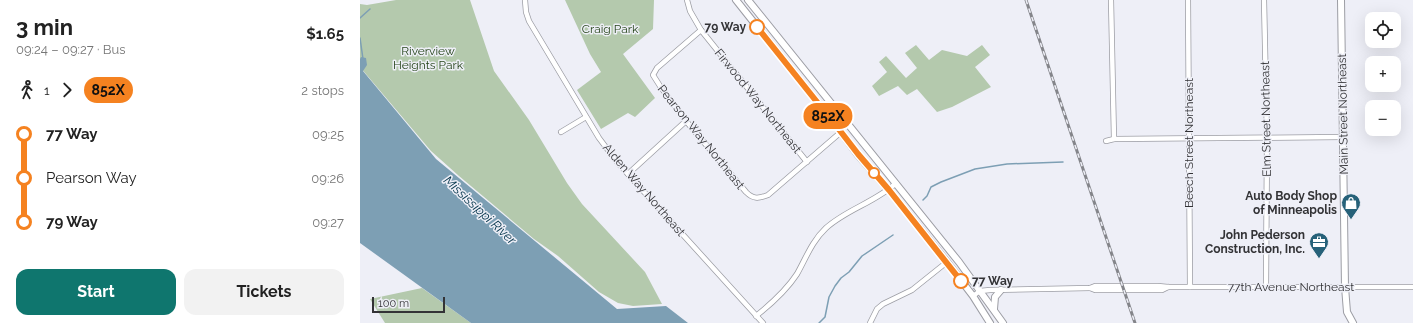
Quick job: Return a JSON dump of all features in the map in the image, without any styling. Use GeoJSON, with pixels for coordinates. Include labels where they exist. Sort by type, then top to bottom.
{"type":"FeatureCollection","features":[{"type":"Feature","properties":{"kind":"main road"},"geometry":{"type":"LineString","coordinates":[[736,0],[858,154],[947,262],[973,296],[990,323]]}},
{"type":"Feature","properties":{"kind":"main road"},"geometry":{"type":"LineString","coordinates":[[748,0],[959,262],[1003,323]]}},
{"type":"Feature","properties":{"kind":"main road","name":"Main Street Northeast"},"geometry":{"type":"LineString","coordinates":[[1341,0],[1345,287],[1347,312],[1353,323]]}},
{"type":"Feature","properties":{"kind":"main road"},"geometry":{"type":"LineString","coordinates":[[994,311],[994,297],[1001,290]]}},
{"type":"Feature","properties":{"kind":"street","name":"Alden Way Northeast"},"geometry":{"type":"LineString","coordinates":[[525,0],[529,22],[586,117],[608,149],[628,174],[763,323]]}},
{"type":"Feature","properties":{"kind":"street","name":"Firwood Way Northeast"},"geometry":{"type":"LineString","coordinates":[[687,0],[690,11],[701,30],[807,162]]}},
{"type":"Feature","properties":{"kind":"street"},"geometry":{"type":"LineString","coordinates":[[1111,0],[1114,139]]}},
{"type":"Feature","properties":{"kind":"street","name":"Beech Street Northeast"},"geometry":{"type":"LineString","coordinates":[[1188,0],[1190,287]]}},
{"type":"Feature","properties":{"kind":"street","name":"Elm Street Northeast"},"geometry":{"type":"LineString","coordinates":[[1264,0],[1267,138],[1266,287]]}},
{"type":"Feature","properties":{"kind":"street","name":"Pearson Way Northeast"},"geometry":{"type":"LineString","coordinates":[[701,30],[657,68],[653,75],[686,121],[751,197],[760,199],[768,195],[841,132]]}},
{"type":"Feature","properties":{"kind":"street"},"geometry":{"type":"LineString","coordinates":[[561,132],[586,117]]}},
{"type":"Feature","properties":{"kind":"street"},"geometry":{"type":"LineString","coordinates":[[628,174],[686,121]]}},
{"type":"Feature","properties":{"kind":"street"},"geometry":{"type":"LineString","coordinates":[[1106,141],[1114,139],[1344,137]]}},
{"type":"Feature","properties":{"kind":"street"},"geometry":{"type":"LineString","coordinates":[[756,316],[786,288],[796,274],[812,245],[826,228],[840,217],[889,190],[896,183]]}},
{"type":"Feature","properties":{"kind":"street"},"geometry":{"type":"LineString","coordinates":[[870,323],[878,309],[883,304],[912,290],[947,262]]}},
{"type":"Feature","properties":{"kind":"street","name":"77th Avenue Northeast"},"geometry":{"type":"LineString","coordinates":[[973,296],[980,292],[1001,290],[1090,288],[1095,286],[1149,286],[1168,288],[1413,287]]}},
{"type":"Feature","properties":{"kind":"green space","name":"Riverview Heights Park"},"geometry":{"type":"Polygon","coordinates":[[[396,0],[470,0],[494,71],[529,120],[567,183],[582,204],[645,272],[662,304],[633,306],[618,303],[599,292],[558,256],[534,239],[431,151],[360,67],[360,4],[367,5],[396,0]]]}},
{"type":"Feature","properties":{"kind":"green space","name":"Craig Park"},"geometry":{"type":"Polygon","coordinates":[[[565,0],[654,0],[653,29],[623,54],[655,98],[635,117],[628,113],[601,129],[577,90],[601,72],[590,54],[565,0]]]}},
{"type":"Feature","properties":{"kind":"green space"},"geometry":{"type":"Polygon","coordinates":[[[916,45],[929,60],[942,50],[967,56],[982,45],[990,55],[975,67],[991,87],[952,107],[937,112],[917,89],[907,95],[898,86],[879,96],[872,86],[887,72],[879,62],[886,56],[906,78],[917,68],[905,53],[916,45]]]}},
{"type":"Feature","properties":{"kind":"green space"},"geometry":{"type":"Polygon","coordinates":[[[422,288],[471,323],[385,323],[370,299],[422,288]]]}},
{"type":"Feature","properties":{"kind":"water","name":"Mississippi River"},"geometry":{"type":"Polygon","coordinates":[[[361,57],[366,58],[367,65],[363,71],[436,159],[617,309],[666,306],[688,323],[471,323],[360,243],[361,57]]]}},
{"type":"Feature","properties":{"kind":"waterway"},"geometry":{"type":"LineString","coordinates":[[360,18],[370,9]]}},
{"type":"Feature","properties":{"kind":"waterway"},"geometry":{"type":"LineString","coordinates":[[360,38],[363,59]]}},
{"type":"Feature","properties":{"kind":"waterway"},"geometry":{"type":"LineString","coordinates":[[923,200],[927,196],[931,187],[975,169],[1007,164],[1063,162]]}},
{"type":"Feature","properties":{"kind":"waterway"},"geometry":{"type":"LineString","coordinates":[[819,323],[825,317],[829,297],[841,278],[849,272],[862,256],[893,235]]}},
{"type":"Feature","properties":{"kind":"railway"},"geometry":{"type":"LineString","coordinates":[[1026,0],[1135,323]]}},
{"type":"Feature","properties":{"kind":"bus line","name":"852X"},"geometry":{"type":"LineString","coordinates":[[757,27],[961,281]]}},
{"type":"Feature","properties":{"kind":"place","name":"79 Way"},"geometry":{"type":"Point","coordinates":[757,27]}},
{"type":"Feature","properties":{"kind":"place","name":"Auto Body Shop of Minneapolis"},"geometry":{"type":"Point","coordinates":[1351,220]}},
{"type":"Feature","properties":{"kind":"place","name":"John Pederson Construction, Inc."},"geometry":{"type":"Point","coordinates":[1319,259]}},
{"type":"Feature","properties":{"kind":"place","name":"77 Way"},"geometry":{"type":"Point","coordinates":[961,281]}}]}
